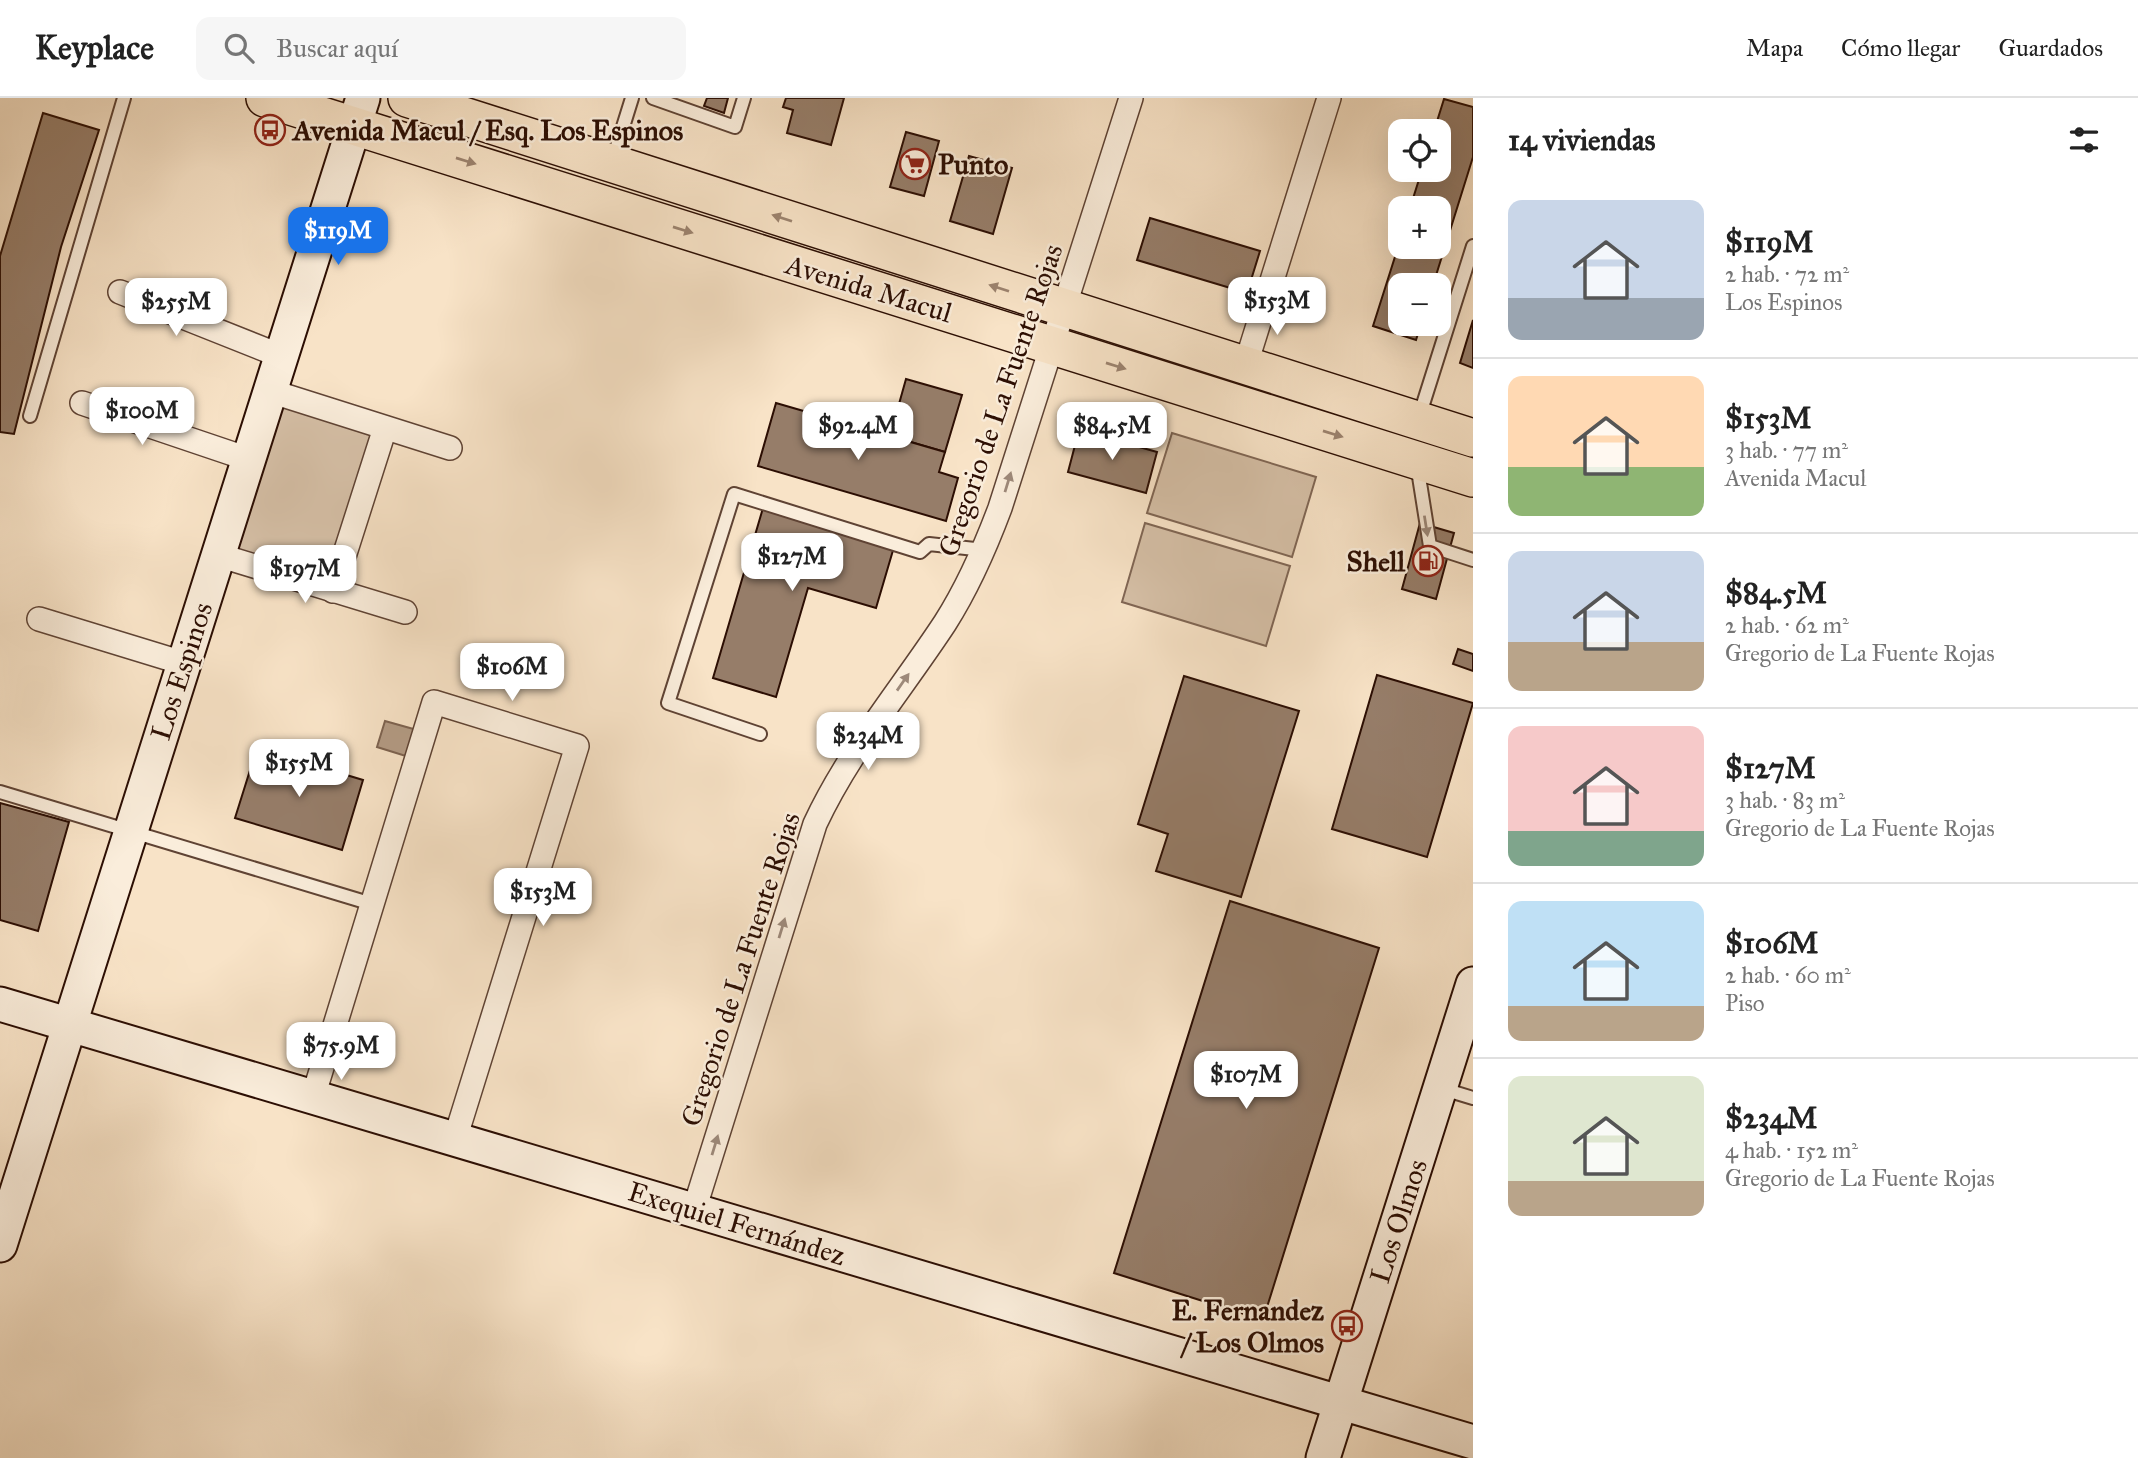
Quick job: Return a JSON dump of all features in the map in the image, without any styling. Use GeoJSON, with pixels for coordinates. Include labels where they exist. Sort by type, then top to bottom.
{"type":"FeatureCollection","features":[{"type":"Feature","properties":{"kind":"main road","name":"Avenida Macul"},"geometry":{"type":"LineString","coordinates":[[265,98],[359,112],[1051,345],[1473,478]]}},
{"type":"Feature","properties":{"kind":"main road","name":"Avenida Macul"},"geometry":{"type":"LineString","coordinates":[[407,98],[1473,438]]}},
{"type":"Feature","properties":{"kind":"street","name":"Gregorio de La Fuente Rojas"},"geometry":{"type":"LineString","coordinates":[[694,1210],[816,824],[838,777],[945,623],[984,550],[1000,508],[1131,98]]}},
{"type":"Feature","properties":{"kind":"street"},"geometry":{"type":"LineString","coordinates":[[1245,367],[1329,98]]}},
{"type":"Feature","properties":{"kind":"street","name":"Los Espinos"},"geometry":{"type":"LineString","coordinates":[[0,1245],[359,112]]}},
{"type":"Feature","properties":{"kind":"street"},"geometry":{"type":"LineString","coordinates":[[120,292],[281,356]]}},
{"type":"Feature","properties":{"kind":"street"},"geometry":{"type":"LineString","coordinates":[[270,391],[450,448]]}},
{"type":"Feature","properties":{"kind":"street"},"geometry":{"type":"LineString","coordinates":[[82,404],[248,459]]}},
{"type":"Feature","properties":{"kind":"street"},"geometry":{"type":"LineString","coordinates":[[333,591],[385,428]]}},
{"type":"Feature","properties":{"kind":"street"},"geometry":{"type":"LineString","coordinates":[[218,555],[405,612]]}},
{"type":"Feature","properties":{"kind":"street"},"geometry":{"type":"LineString","coordinates":[[39,619],[183,663]]}},
{"type":"Feature","properties":{"kind":"street"},"geometry":{"type":"LineString","coordinates":[[313,1097],[434,702],[577,746],[455,1139]]}},
{"type":"Feature","properties":{"kind":"street","name":"Los Olmos"},"geometry":{"type":"LineString","coordinates":[[1323,1458],[1473,984]]}},
{"type":"Feature","properties":{"kind":"street","name":"Exequiel Fernández"},"geometry":{"type":"LineString","coordinates":[[0,1004],[1473,1443]]}},
{"type":"Feature","properties":{"kind":"lane"},"geometry":{"type":"LineString","coordinates":[[30,416],[124,98]]}},
{"type":"Feature","properties":{"kind":"lane"},"geometry":{"type":"LineString","coordinates":[[612,163],[632,98]]}},
{"type":"Feature","properties":{"kind":"lane"},"geometry":{"type":"LineString","coordinates":[[653,98],[735,127],[744,98]]}},
{"type":"Feature","properties":{"kind":"lane"},"geometry":{"type":"LineString","coordinates":[[1418,421],[1473,246]]}},
{"type":"Feature","properties":{"kind":"lane"},"geometry":{"type":"LineString","coordinates":[[1416,460],[1430,546],[1473,560]]}},
{"type":"Feature","properties":{"kind":"lane"},"geometry":{"type":"LineString","coordinates":[[760,734],[668,703],[734,494],[920,552],[929,544],[984,550]]}},
{"type":"Feature","properties":{"kind":"lane"},"geometry":{"type":"LineString","coordinates":[[0,792],[372,904]]}},
{"type":"Feature","properties":{"kind":"lane"},"geometry":{"type":"LineString","coordinates":[[1440,1088],[1473,1098]]}},
{"type":"Feature","properties":{"kind":"shaded area"},"geometry":{"type":"Polygon","coordinates":[[[270,391],[385,428],[333,591],[218,555],[270,391]]]}},
{"type":"Feature","properties":{"kind":"shaded area"},"geometry":{"type":"Polygon","coordinates":[[[1172,433],[1316,477],[1292,557],[1147,513],[1172,433]]]}},
{"type":"Feature","properties":{"kind":"shaded area"},"geometry":{"type":"Polygon","coordinates":[[[1145,523],[1290,566],[1266,646],[1122,602],[1145,523]]]}},
{"type":"Feature","properties":{"kind":"shaded area"},"geometry":{"type":"Polygon","coordinates":[[[385,721],[417,730],[409,757],[377,747],[385,721]]]}},
{"type":"Feature","properties":{"kind":"building"},"geometry":{"type":"Polygon","coordinates":[[[707,98],[728,98],[724,113],[704,106],[707,98]]]}},
{"type":"Feature","properties":{"kind":"building"},"geometry":{"type":"Polygon","coordinates":[[[786,98],[844,98],[831,145],[787,133],[793,110],[783,107],[786,98]]]}},
{"type":"Feature","properties":{"kind":"building"},"geometry":{"type":"Polygon","coordinates":[[[1444,99],[1473,107],[1473,157],[1451,227],[1451,196],[1414,196],[1418,182],[1451,182],[1451,119],[1438,119],[1444,99]]]}},
{"type":"Feature","properties":{"kind":"building"},"geometry":{"type":"Polygon","coordinates":[[[43,113],[99,130],[61,247],[14,434],[0,432],[0,256],[43,113]]]}},
{"type":"Feature","properties":{"kind":"building","name":"Punto"},"geometry":{"type":"Polygon","coordinates":[[[906,132],[939,141],[924,196],[890,187],[906,132]]]}},
{"type":"Feature","properties":{"kind":"building"},"geometry":{"type":"Polygon","coordinates":[[[969,156],[1012,168],[993,234],[950,221],[969,156]]]}},
{"type":"Feature","properties":{"kind":"building"},"geometry":{"type":"Polygon","coordinates":[[[1150,218],[1260,251],[1247,293],[1137,260],[1150,218]]]}},
{"type":"Feature","properties":{"kind":"building"},"geometry":{"type":"Polygon","coordinates":[[[1394,259],[1441,259],[1437,273],[1390,273],[1394,259]]]}},
{"type":"Feature","properties":{"kind":"building"},"geometry":{"type":"Polygon","coordinates":[[[1388,279],[1388,331],[1373,326],[1388,279]]]}},
{"type":"Feature","properties":{"kind":"building"},"geometry":{"type":"Polygon","coordinates":[[[1473,320],[1473,368],[1460,363],[1473,320]]]}},
{"type":"Feature","properties":{"kind":"building"},"geometry":{"type":"Polygon","coordinates":[[[906,379],[962,395],[945,452],[890,436],[906,379]]]}},
{"type":"Feature","properties":{"kind":"building"},"geometry":{"type":"Polygon","coordinates":[[[776,403],[945,452],[939,472],[958,478],[946,521],[758,466],[776,403]]]}},
{"type":"Feature","properties":{"kind":"building"},"geometry":{"type":"Polygon","coordinates":[[[1079,430],[1157,452],[1146,493],[1068,472],[1079,430]]]}},
{"type":"Feature","properties":{"kind":"building"},"geometry":{"type":"Polygon","coordinates":[[[763,508],[894,547],[876,608],[808,588],[776,697],[713,678],[763,508]]]}},
{"type":"Feature","properties":{"kind":"building","name":"Shell"},"geometry":{"type":"Polygon","coordinates":[[[1420,523],[1454,533],[1436,599],[1402,589],[1420,523]]]}},
{"type":"Feature","properties":{"kind":"building"},"geometry":{"type":"Polygon","coordinates":[[[1458,649],[1473,654],[1473,671],[1453,664],[1458,649]]]}},
{"type":"Feature","properties":{"kind":"building"},"geometry":{"type":"Polygon","coordinates":[[[1377,675],[1473,703],[1427,857],[1332,829],[1377,675]]]}},
{"type":"Feature","properties":{"kind":"building"},"geometry":{"type":"Polygon","coordinates":[[[1184,676],[1299,711],[1241,897],[1156,871],[1168,834],[1138,824],[1184,676]]]}},
{"type":"Feature","properties":{"kind":"building"},"geometry":{"type":"Polygon","coordinates":[[[257,748],[363,780],[342,850],[235,818],[257,748]]]}},
{"type":"Feature","properties":{"kind":"building"},"geometry":{"type":"Polygon","coordinates":[[[0,803],[69,822],[38,931],[0,920],[0,803]]]}},
{"type":"Feature","properties":{"kind":"building"},"geometry":{"type":"Polygon","coordinates":[[[1230,901],[1379,948],[1263,1320],[1114,1273],[1230,901]]]}},
{"type":"Feature","properties":{"kind":"place","name":"Avenida Macul / Esq. Los Espinos"},"geometry":{"type":"Point","coordinates":[270,130]}},
{"type":"Feature","properties":{"kind":"place","name":"Punto"},"geometry":{"type":"Point","coordinates":[915,164]}},
{"type":"Feature","properties":{"kind":"place","name":"Shell"},"geometry":{"type":"Point","coordinates":[1428,561]}},
{"type":"Feature","properties":{"kind":"place","name":"E. Fernandez / Los Olmos"},"geometry":{"type":"Point","coordinates":[1347,1326]}}]}
